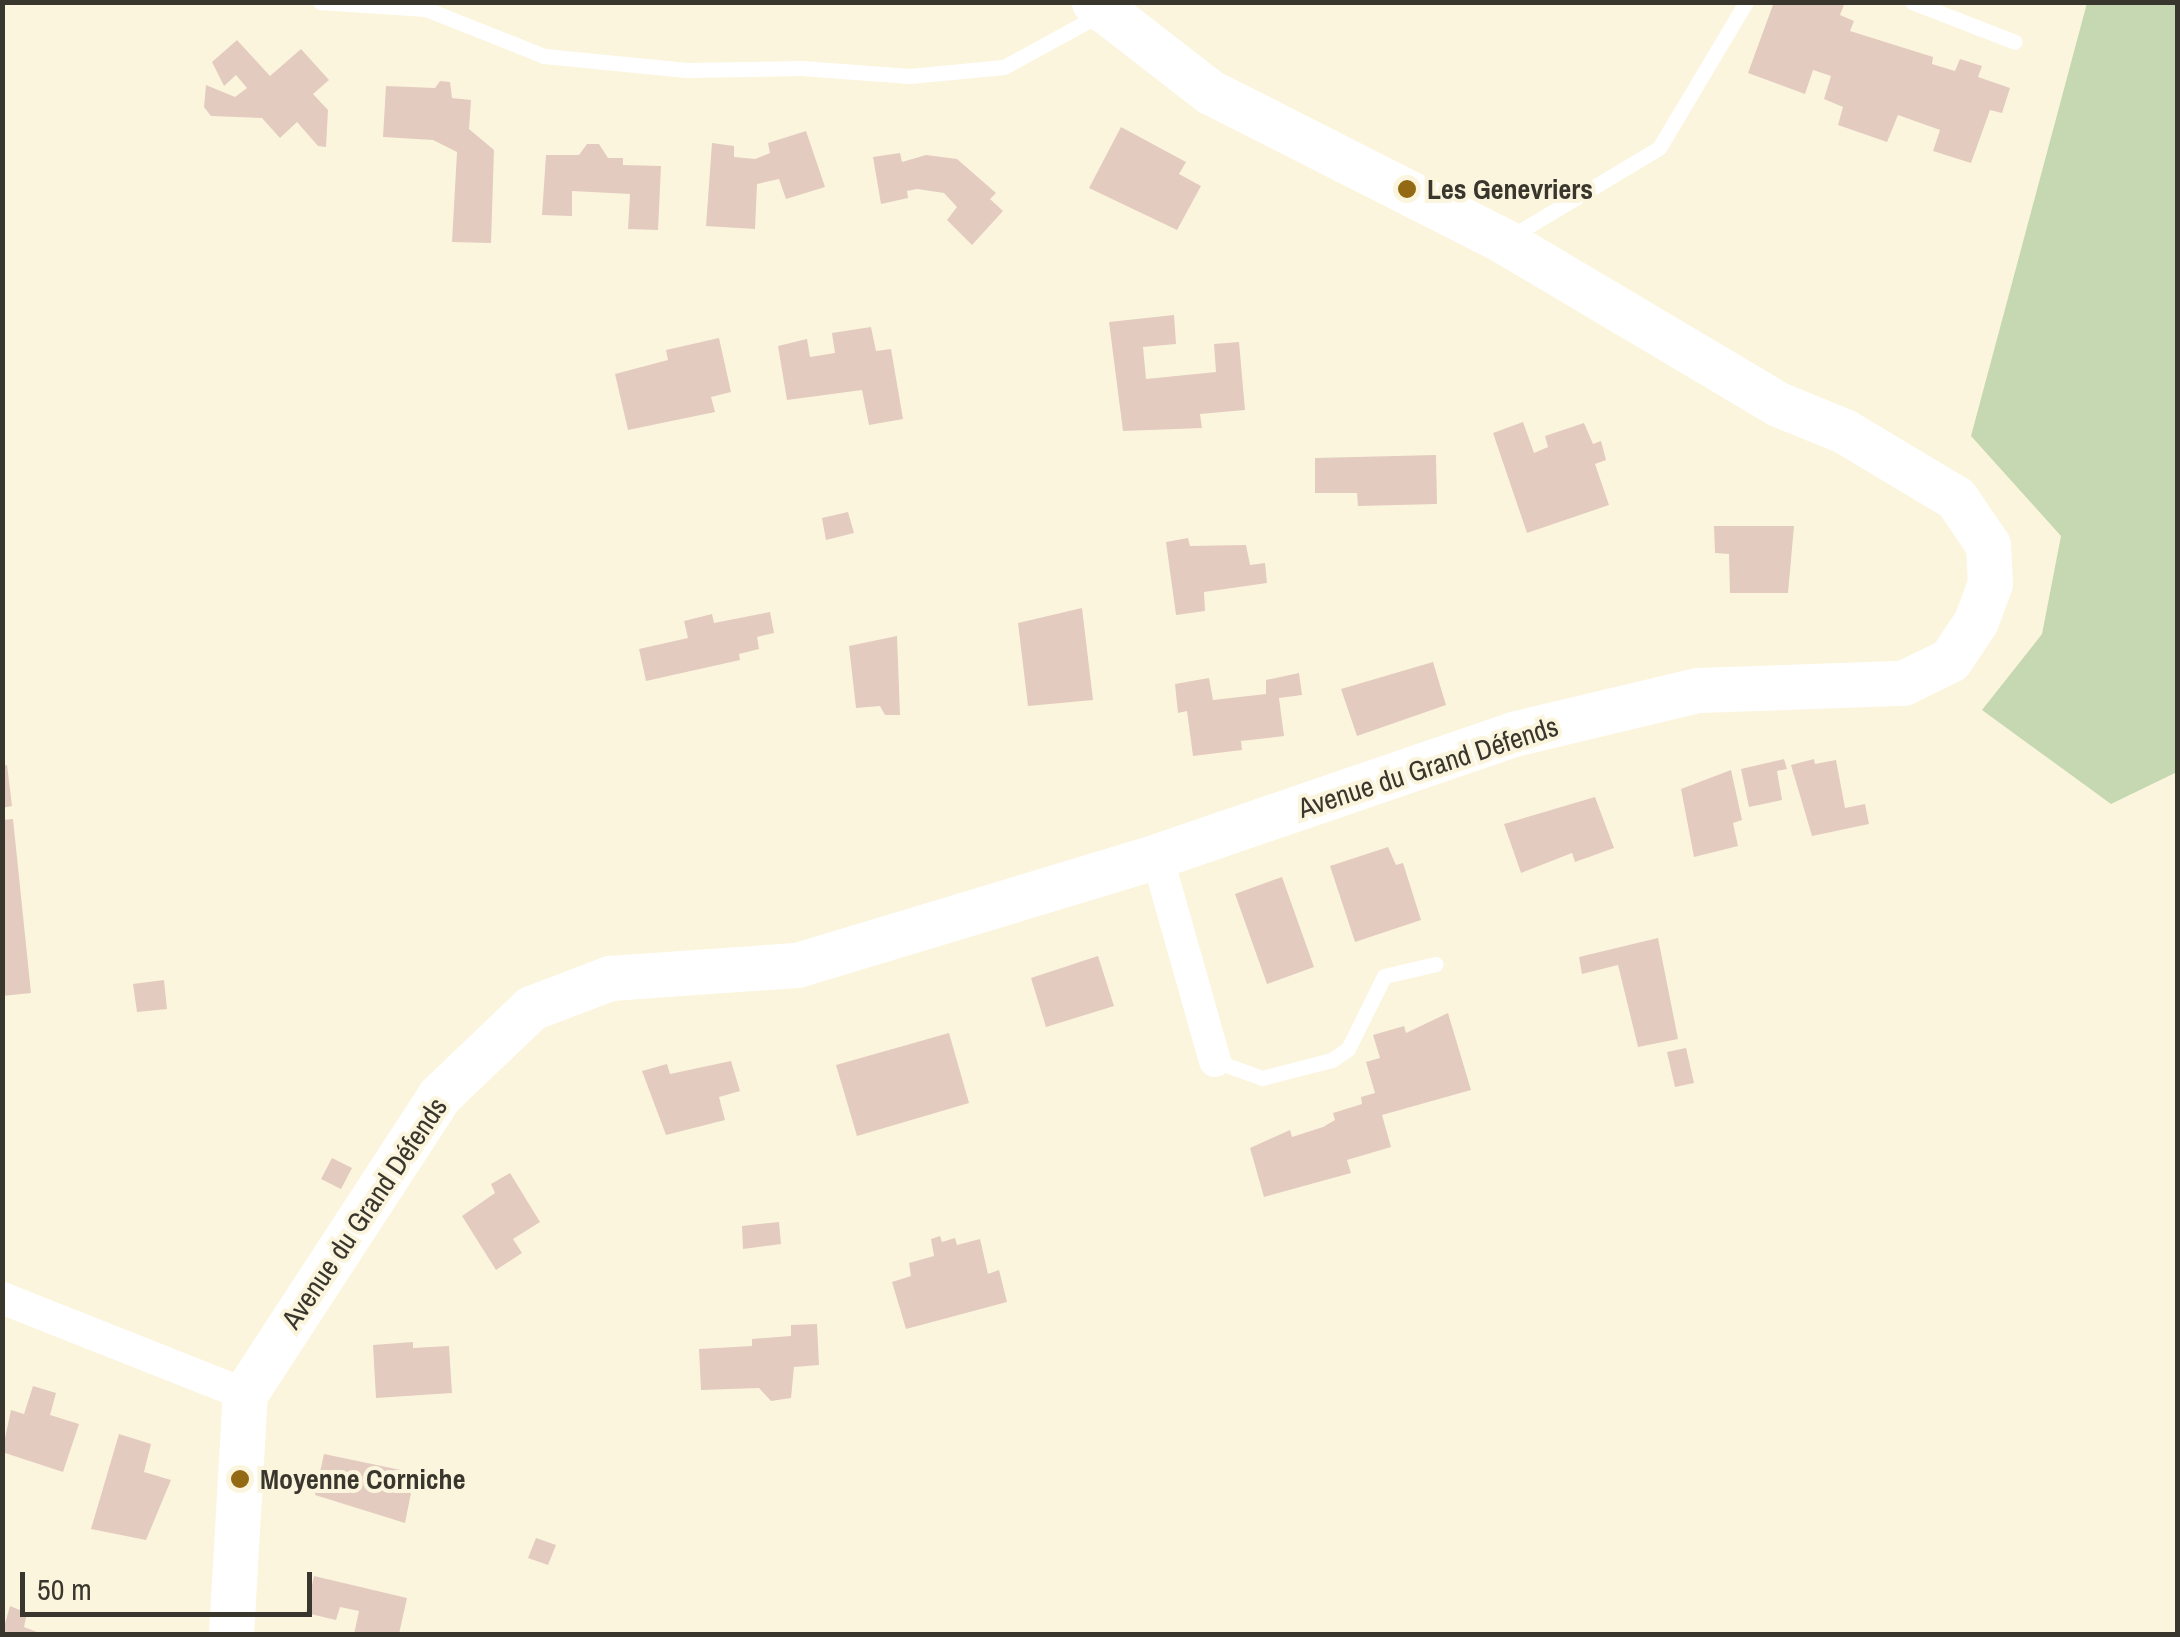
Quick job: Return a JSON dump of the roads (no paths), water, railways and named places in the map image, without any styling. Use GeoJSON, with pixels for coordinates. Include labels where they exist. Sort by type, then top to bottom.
{"type":"FeatureCollection","features":[{"type":"Feature","properties":{"kind":"street","name":"Avenue du Grand Défends"},"geometry":{"type":"LineString","coordinates":[[244,1394],[439,1096],[530,1008],[610,978],[797,966],[1157,856],[1513,734],[1698,690],[1902,683],[1950,660],[1976,621],[1990,582],[1988,546],[1956,498],[1844,431],[1778,404],[1504,241],[1210,92],[1098,8]]}},
{"type":"Feature","properties":{"kind":"street"},"geometry":{"type":"LineString","coordinates":[[1157,856],[1215,1061]]}},
{"type":"Feature","properties":{"kind":"street"},"geometry":{"type":"LineString","coordinates":[[2,1298],[244,1394],[231,1634]]}},
{"type":"Feature","properties":{"kind":"lane"},"geometry":{"type":"LineString","coordinates":[[320,2],[426,9],[544,56],[686,70],[802,68],[910,76],[1004,67],[1098,8]]}},
{"type":"Feature","properties":{"kind":"lane"},"geometry":{"type":"LineString","coordinates":[[1504,241],[1659,148],[1746,2]]}},
{"type":"Feature","properties":{"kind":"lane"},"geometry":{"type":"LineString","coordinates":[[1912,2],[2015,42]]}},
{"type":"Feature","properties":{"kind":"lane"},"geometry":{"type":"LineString","coordinates":[[1215,1061],[1262,1078],[1332,1060],[1348,1049],[1384,976],[1436,964]]}},
{"type":"Feature","properties":{"kind":"place","name":"Les Genevriers"},"geometry":{"type":"Point","coordinates":[1407,189]}},
{"type":"Feature","properties":{"kind":"place","name":"Moyenne Corniche"},"geometry":{"type":"Point","coordinates":[240,1479]}}]}
